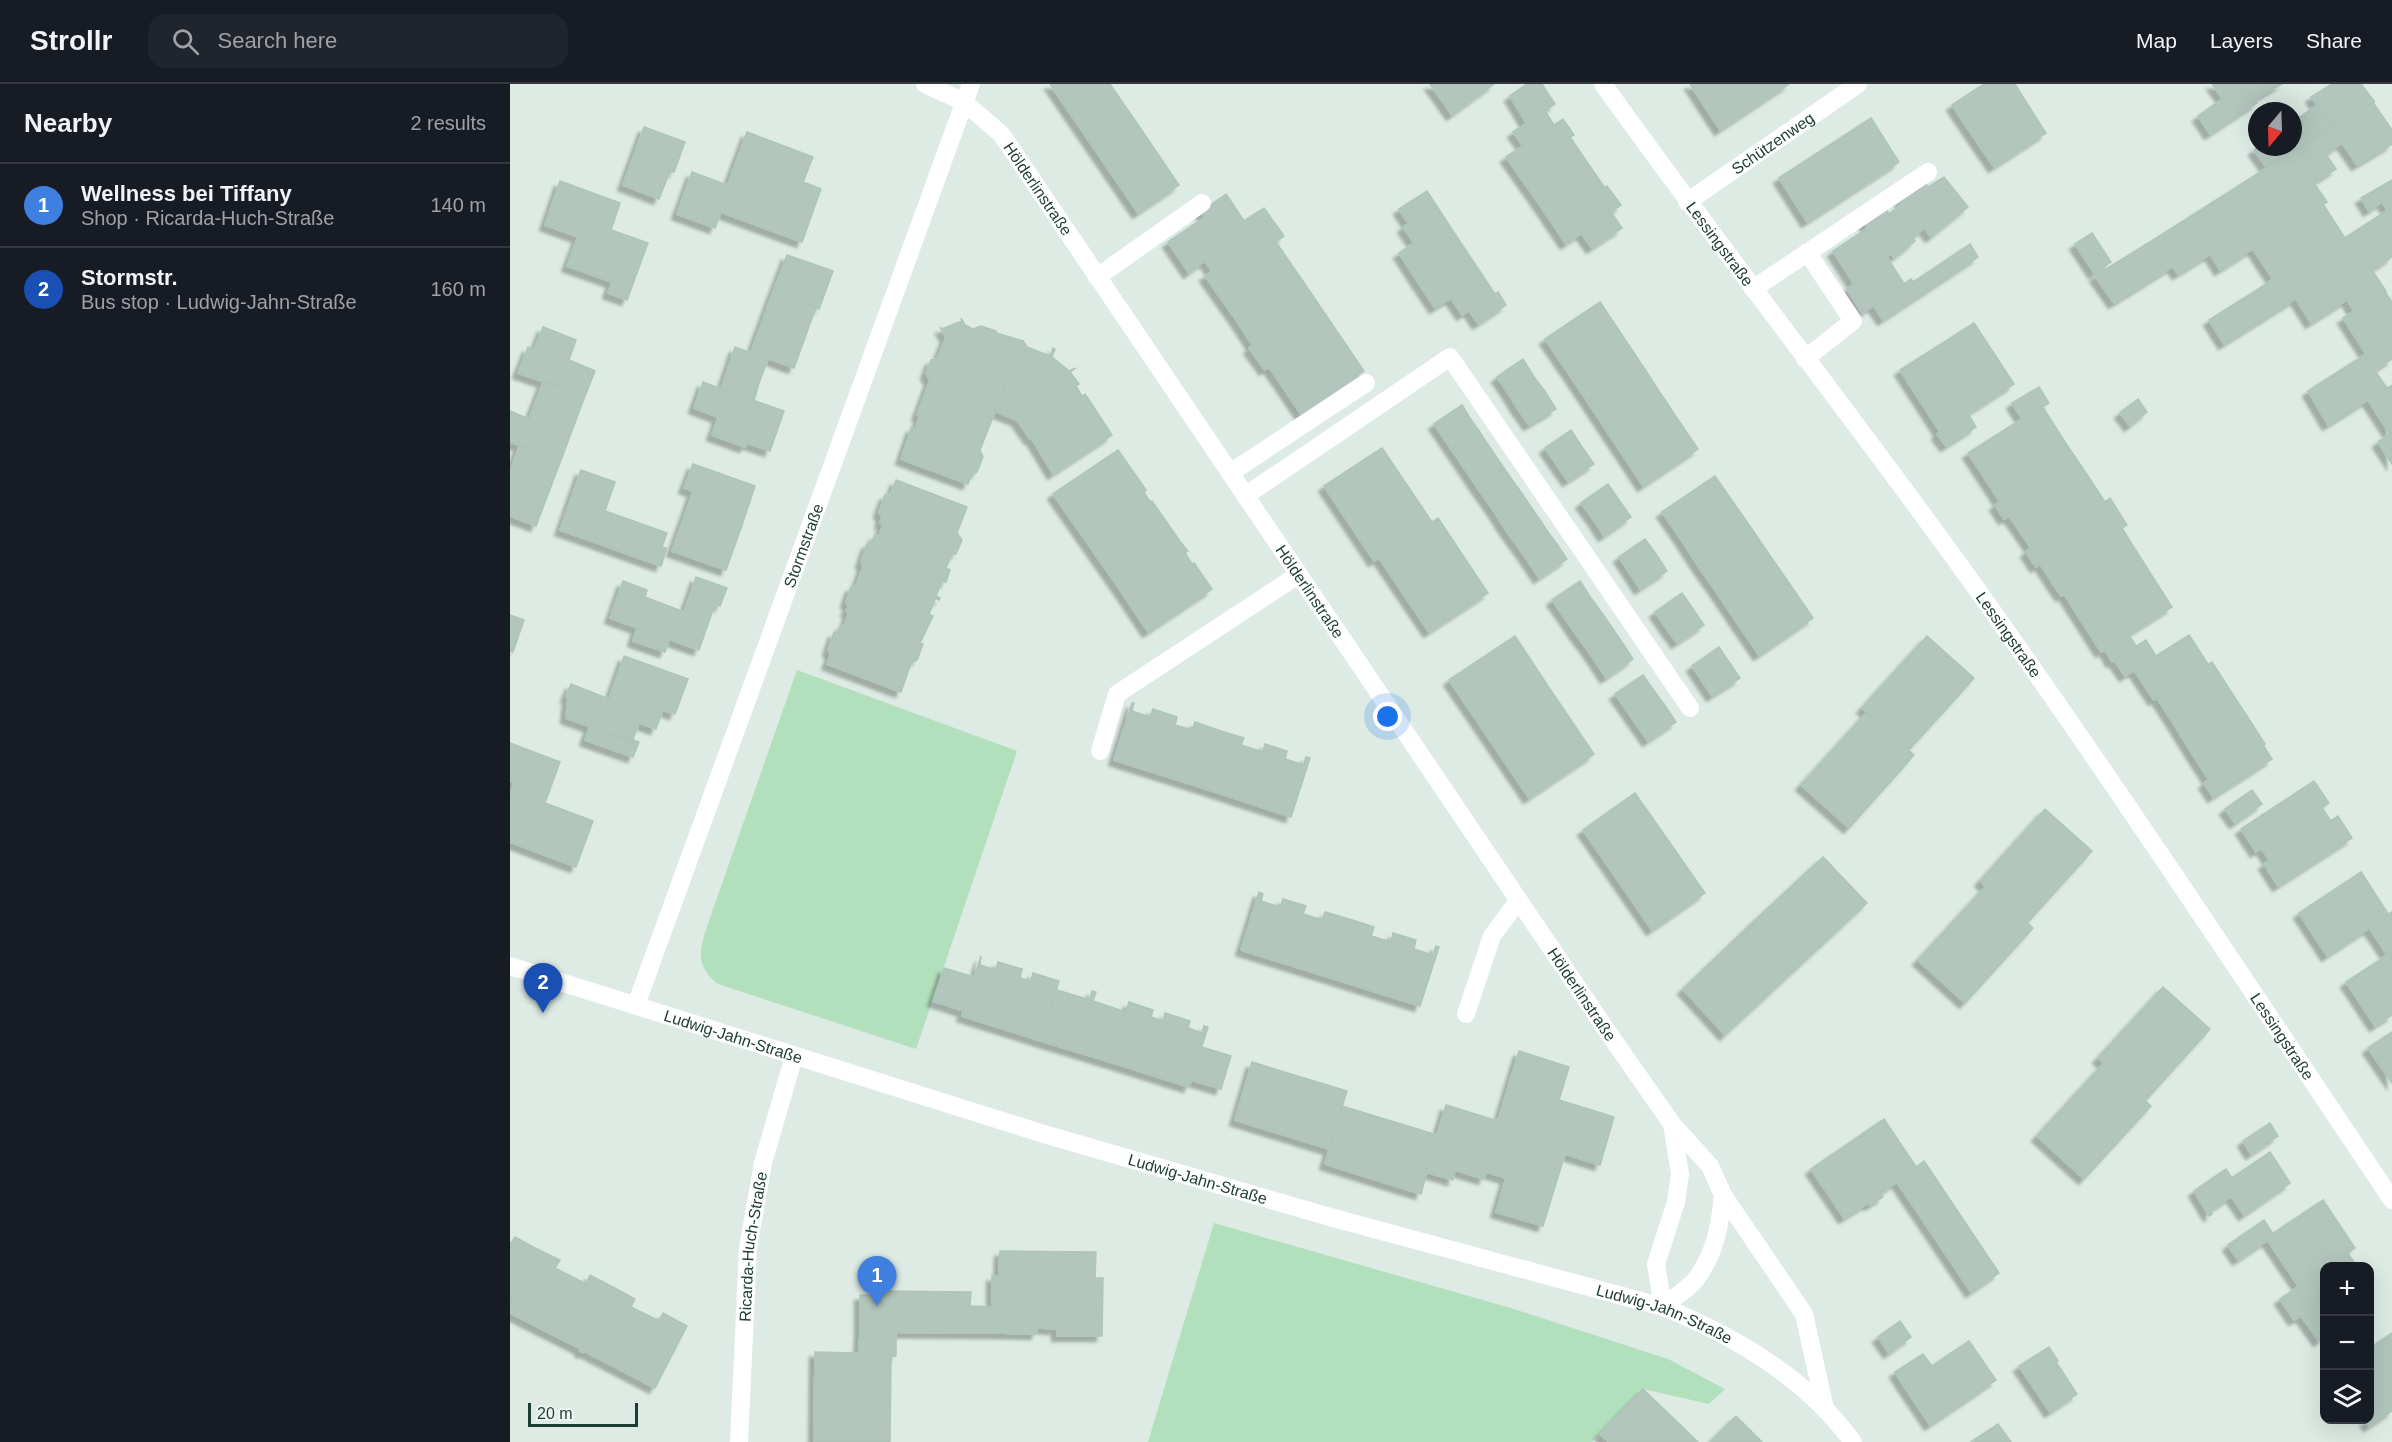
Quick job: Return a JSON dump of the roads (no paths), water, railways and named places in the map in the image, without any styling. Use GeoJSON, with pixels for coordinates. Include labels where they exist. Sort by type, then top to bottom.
{"type":"FeatureCollection","features":[{"type":"Feature","properties":{"kind":"street","name":"Hölderlinstraße"},"geometry":{"type":"LineString","coordinates":[[924,84],[964,102],[1002,135],[1518,901],[1672,1124],[1710,1166],[1723,1195],[1804,1314],[1824,1409]]}},
{"type":"Feature","properties":{"kind":"street","name":"Stormstraße"},"geometry":{"type":"LineString","coordinates":[[636,1005],[971,84]]}},
{"type":"Feature","properties":{"kind":"street","name":"Lessingstraße"},"geometry":{"type":"LineString","coordinates":[[1604,84],[1752,289],[1969,579],[2083,740],[2392,1200]]}},
{"type":"Feature","properties":{"kind":"street","name":"Schützenweg"},"geometry":{"type":"LineString","coordinates":[[1688,202],[1858,84]]}},
{"type":"Feature","properties":{"kind":"street"},"geometry":{"type":"LineString","coordinates":[[1752,289],[1928,172]]}},
{"type":"Feature","properties":{"kind":"street"},"geometry":{"type":"LineString","coordinates":[[1098,277],[1202,203]]}},
{"type":"Feature","properties":{"kind":"street"},"geometry":{"type":"LineString","coordinates":[[1804,359],[1853,321],[1807,252]]}},
{"type":"Feature","properties":{"kind":"street"},"geometry":{"type":"LineString","coordinates":[[1245,496],[1450,357],[1690,708]]}},
{"type":"Feature","properties":{"kind":"street"},"geometry":{"type":"LineString","coordinates":[[1230,473],[1366,383]]}},
{"type":"Feature","properties":{"kind":"street"},"geometry":{"type":"LineString","coordinates":[[1100,751],[1117,693],[1298,575]]}},
{"type":"Feature","properties":{"kind":"street"},"geometry":{"type":"LineString","coordinates":[[1466,1014],[1492,936],[1518,901]]}},
{"type":"Feature","properties":{"kind":"street","name":"Ludwig-Jahn-Straße"},"geometry":{"type":"LineString","coordinates":[[510,966],[1141,1163],[1663,1307],[1702,1323],[1741,1343],[1795,1381],[1853,1442]]}},
{"type":"Feature","properties":{"kind":"street","name":"Ricarda-Huch-Straße"},"geometry":{"type":"LineString","coordinates":[[739,1442],[748,1248],[763,1163],[794,1056]]}},
{"type":"Feature","properties":{"kind":"street","name":"Hölderlinstraße"},"geometry":{"type":"LineString","coordinates":[[1663,1307],[1656,1264],[1676,1202],[1680,1174],[1672,1124]]}},
{"type":"Feature","properties":{"kind":"street"},"geometry":{"type":"LineString","coordinates":[[1663,1307],[1695,1281],[1710,1256],[1719,1230],[1723,1195]]}},
{"type":"Feature","properties":{"kind":"place","name":"Stormstr."},"geometry":{"type":"Point","coordinates":[543,1013]}},
{"type":"Feature","properties":{"kind":"place","name":"Wellness bei Tiffany"},"geometry":{"type":"Point","coordinates":[877,1306]}}]}
